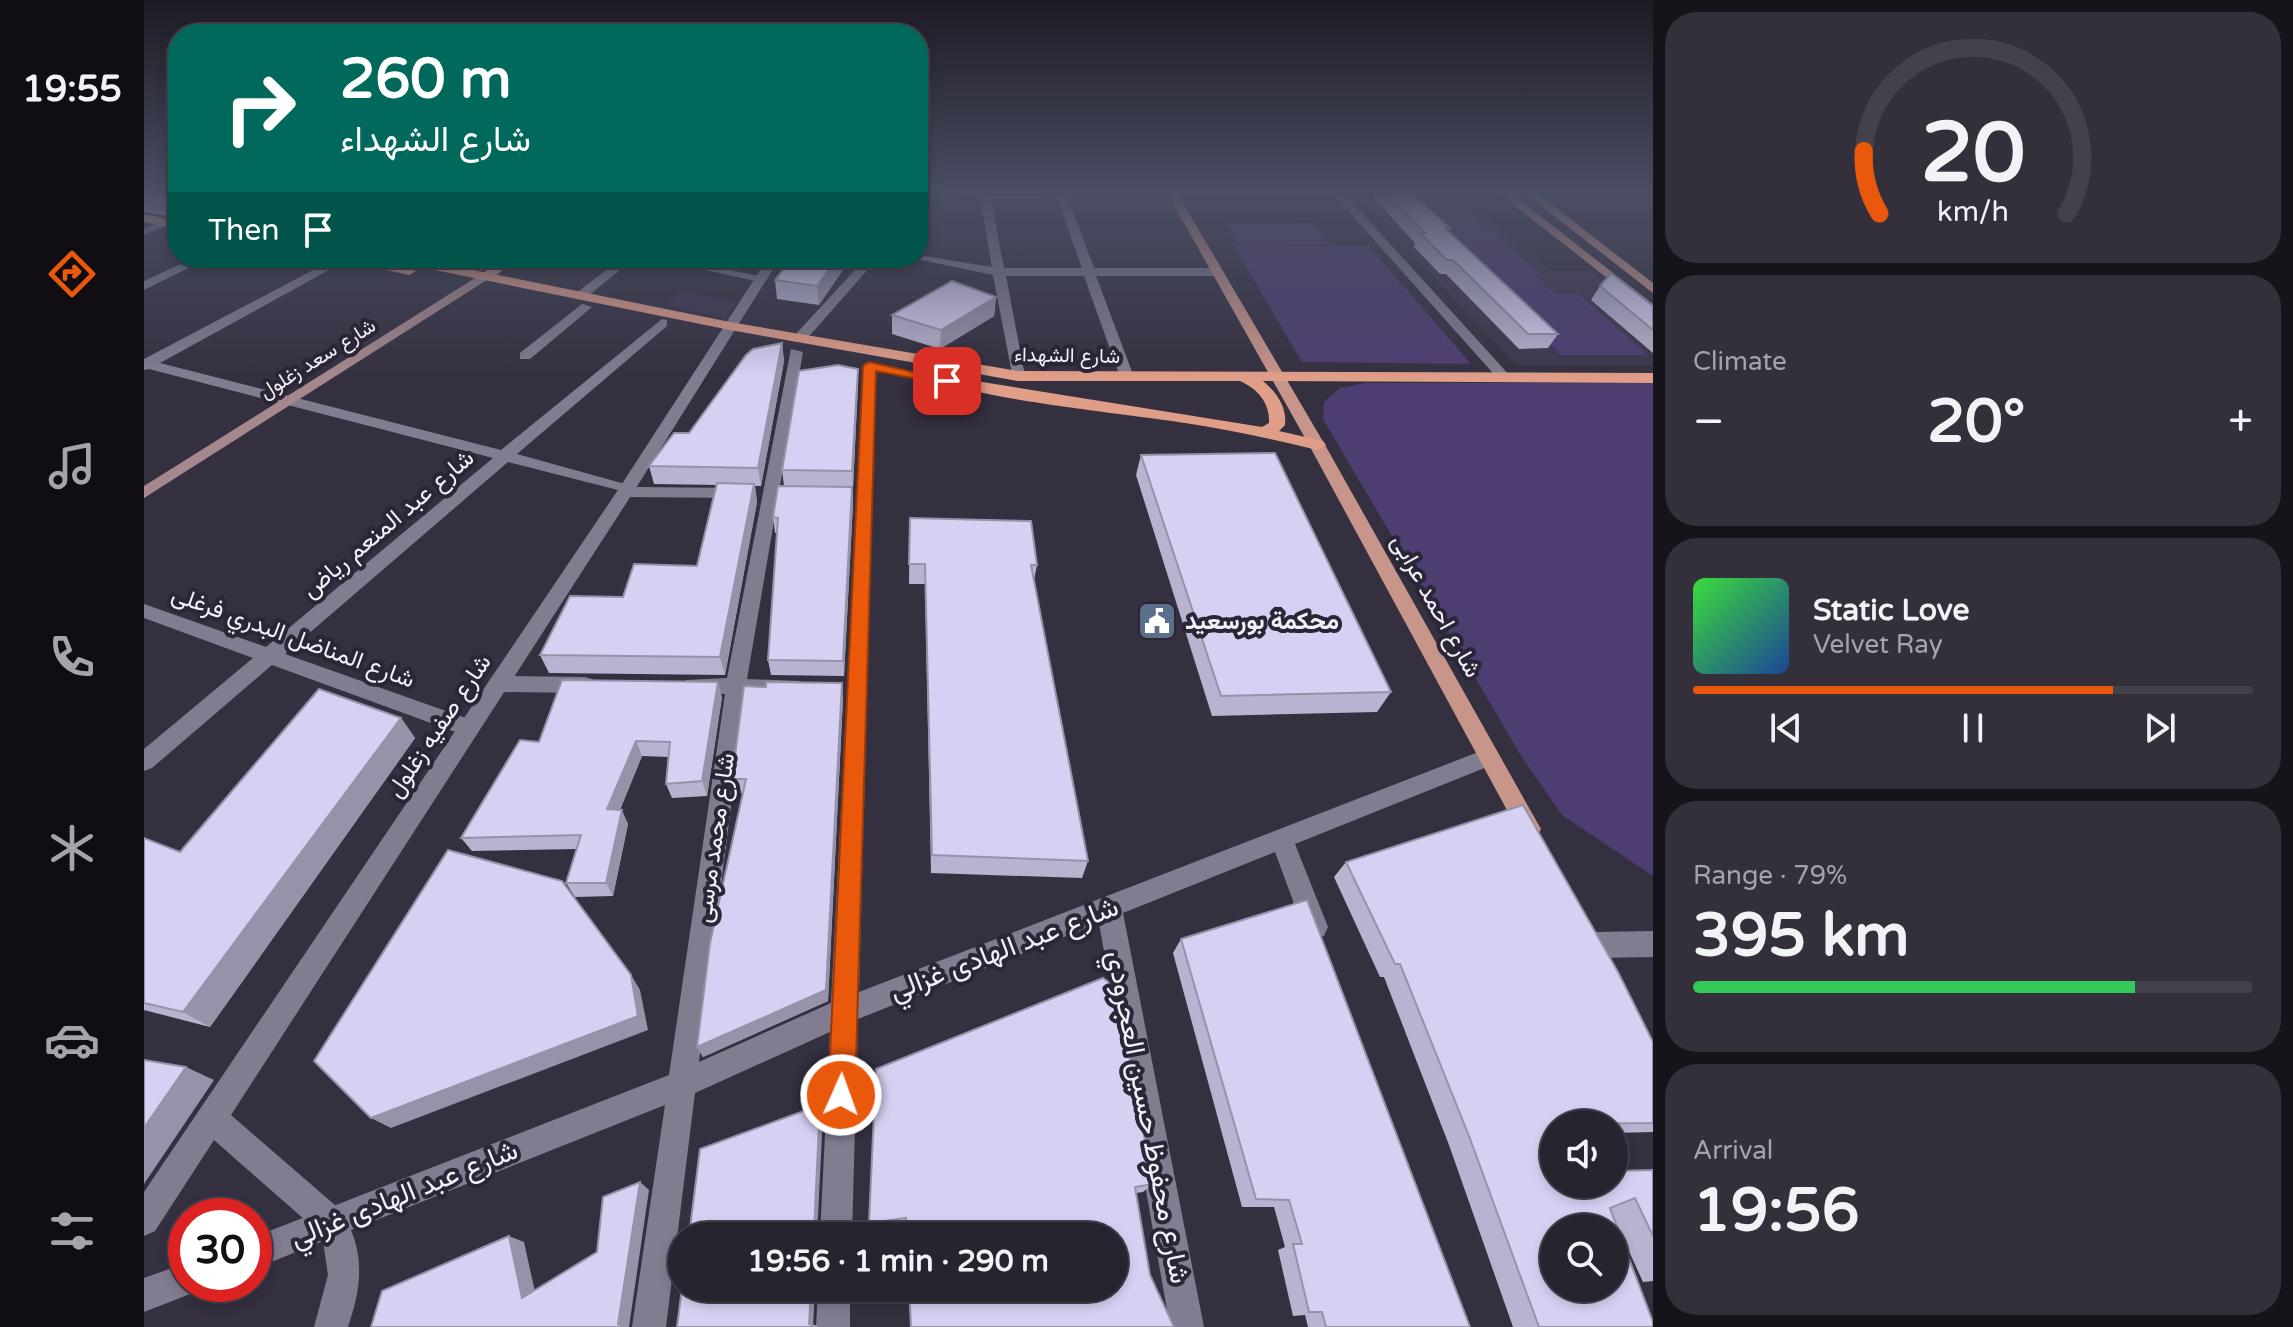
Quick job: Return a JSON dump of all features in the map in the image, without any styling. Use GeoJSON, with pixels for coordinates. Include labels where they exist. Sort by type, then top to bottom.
{"type":"FeatureCollection","features":[{"type":"Feature","properties":{"kind":"highway","name":"شارع الشهداء"},"geometry":{"type":"LineString","coordinates":[[404,268],[480,280],[798,345],[1018,376],[1653,378]]}},
{"type":"Feature","properties":{"kind":"highway","name":"شارع الشهداء"},"geometry":{"type":"LineString","coordinates":[[434,268],[480,280]]}},
{"type":"Feature","properties":{"kind":"highway","name":"شارع الشهداء"},"geometry":{"type":"LineString","coordinates":[[583,301],[662,323],[726,332]]}},
{"type":"Feature","properties":{"kind":"highway","name":"شارع الشهداء"},"geometry":{"type":"LineString","coordinates":[[798,345],[869,366],[1266,432],[1317,445]]}},
{"type":"Feature","properties":{"kind":"highway"},"geometry":{"type":"LineString","coordinates":[[1241,377],[1254,380],[1264,387],[1278,416],[1277,425],[1266,432]]}},
{"type":"Feature","properties":{"kind":"main road","name":"شارع احمد عرابى"},"geometry":{"type":"LineString","coordinates":[[1207,253],[1540,849]]}},
{"type":"Feature","properties":{"kind":"main road"},"geometry":{"type":"LineString","coordinates":[[1580,253],[1653,310]]}},
{"type":"Feature","properties":{"kind":"main road"},"geometry":{"type":"LineString","coordinates":[[1607,253],[1653,289]]}},
{"type":"Feature","properties":{"kind":"main road","name":"شارع سعد زغلول"},"geometry":{"type":"LineString","coordinates":[[144,493],[498,268]]}},
{"type":"Feature","properties":{"kind":"main road"},"geometry":{"type":"LineString","coordinates":[[1591,938],[1610,971]]}},
{"type":"Feature","properties":{"kind":"street"},"geometry":{"type":"LineString","coordinates":[[995,253],[1018,376]]}},
{"type":"Feature","properties":{"kind":"street"},"geometry":{"type":"LineString","coordinates":[[1080,253],[1127,377]]}},
{"type":"Feature","properties":{"kind":"street"},"geometry":{"type":"LineString","coordinates":[[1392,253],[1505,378]]}},
{"type":"Feature","properties":{"kind":"street"},"geometry":{"type":"LineString","coordinates":[[928,260],[998,272],[1218,272]]}},
{"type":"Feature","properties":{"kind":"street"},"geometry":{"type":"LineString","coordinates":[[144,286],[182,268]]}},
{"type":"Feature","properties":{"kind":"street"},"geometry":{"type":"LineString","coordinates":[[145,364],[323,268]]}},
{"type":"Feature","properties":{"kind":"street"},"geometry":{"type":"LineString","coordinates":[[525,356],[618,268]]}},
{"type":"Feature","properties":{"kind":"street"},"geometry":{"type":"LineString","coordinates":[[708,268],[761,278]]}},
{"type":"Feature","properties":{"kind":"street","name":"شارع صفيه زغلول"},"geometry":{"type":"LineString","coordinates":[[144,1220],[626,490],[768,268]]}},
{"type":"Feature","properties":{"kind":"street"},"geometry":{"type":"LineString","coordinates":[[798,345],[863,268]]}},
{"type":"Feature","properties":{"kind":"street","name":"شارع عبد المنعم رياض"},"geometry":{"type":"LineString","coordinates":[[144,762],[662,323]]}},
{"type":"Feature","properties":{"kind":"street","name":"شارع محمد مرسى"},"geometry":{"type":"LineString","coordinates":[[649,1327],[736,686],[778,494],[798,345]]}},
{"type":"Feature","properties":{"kind":"street"},"geometry":{"type":"LineString","coordinates":[[145,364],[626,490],[778,494]]}},
{"type":"Feature","properties":{"kind":"street"},"geometry":{"type":"LineString","coordinates":[[837,1222],[845,1011],[850,687],[857,495],[869,366]]}},
{"type":"Feature","properties":{"kind":"street","name":"شارع المناضل البدري فرغلى"},"geometry":{"type":"LineString","coordinates":[[144,611],[469,728]]}},
{"type":"Feature","properties":{"kind":"street"},"geometry":{"type":"LineString","coordinates":[[498,684],[609,685]]}},
{"type":"Feature","properties":{"kind":"street"},"geometry":{"type":"LineString","coordinates":[[672,686],[812,687]]}},
{"type":"Feature","properties":{"kind":"street","name":"شارع عبد الهادى غزالي"},"geometry":{"type":"LineString","coordinates":[[272,1246],[682,1084],[845,1011],[1489,757]]}},
{"type":"Feature","properties":{"kind":"street"},"geometry":{"type":"LineString","coordinates":[[1282,840],[1327,958]]}},
{"type":"Feature","properties":{"kind":"street","name":"شارع محفوظ حسين العجرودي"},"geometry":{"type":"LineString","coordinates":[[1109,908],[1187,1327]]}},
{"type":"Feature","properties":{"kind":"street"},"geometry":{"type":"LineString","coordinates":[[1591,938],[1653,944]]}},
{"type":"Feature","properties":{"kind":"street"},"geometry":{"type":"LineString","coordinates":[[212,1118],[332,1223],[343,1245],[345,1275],[331,1327]]}},
{"type":"Feature","properties":{"kind":"street"},"geometry":{"type":"LineString","coordinates":[[144,1295],[168,1286]]}},
{"type":"Feature","properties":{"kind":"street"},"geometry":{"type":"LineString","coordinates":[[833,1327],[834,1302]]}},
{"type":"Feature","properties":{"kind":"shaded area"},"geometry":{"type":"Polygon","coordinates":[[[1238,253],[1375,253],[1471,364],[1302,362],[1238,253]]]}},
{"type":"Feature","properties":{"kind":"shaded area"},"geometry":{"type":"Polygon","coordinates":[[[1411,253],[1529,253],[1550,271],[1591,271],[1653,322],[1653,366],[1517,366],[1411,253]]]}},
{"type":"Feature","properties":{"kind":"shaded area"},"geometry":{"type":"Polygon","coordinates":[[[1457,253],[1516,253],[1541,275],[1535,276],[1555,294],[1578,294],[1648,355],[1561,355],[1457,253]]]}},
{"type":"Feature","properties":{"kind":"shaded area"},"geometry":{"type":"Polygon","coordinates":[[[681,292],[737,302],[726,318],[666,306],[681,292]]]}},
{"type":"Feature","properties":{"kind":"shaded area"},"geometry":{"type":"Polygon","coordinates":[[[1366,383],[1653,383],[1653,876],[1562,815],[1523,759],[1323,419],[1324,402],[1340,388],[1366,383]]]}},
{"type":"Feature","properties":{"kind":"building"},"geometry":{"type":"Polygon","coordinates":[[[1440,253],[1472,253],[1558,334],[1528,334],[1453,260],[1447,260],[1440,253]]]}},
{"type":"Feature","properties":{"kind":"building"},"geometry":{"type":"Polygon","coordinates":[[[784,268],[830,268],[817,286],[775,280],[784,268]]]}},
{"type":"Feature","properties":{"kind":"building"},"geometry":{"type":"Polygon","coordinates":[[[1611,273],[1653,306],[1653,330],[1600,286],[1611,273]]]}},
{"type":"Feature","properties":{"kind":"building"},"geometry":{"type":"Polygon","coordinates":[[[952,281],[996,297],[941,330],[892,315],[952,281]]]}},
{"type":"Feature","properties":{"kind":"building"},"geometry":{"type":"Polygon","coordinates":[[[782,343],[758,468],[649,466],[674,433],[689,433],[746,355],[753,349],[782,343]]]}},
{"type":"Feature","properties":{"kind":"building"},"geometry":{"type":"Polygon","coordinates":[[[838,365],[858,369],[852,471],[782,470],[799,371],[838,365]]]}},
{"type":"Feature","properties":{"kind":"building"},"geometry":{"type":"Polygon","coordinates":[[[1275,453],[1391,692],[1221,696],[1141,455],[1275,453]]]}},
{"type":"Feature","properties":{"kind":"building"},"geometry":{"type":"Polygon","coordinates":[[[717,483],[754,484],[720,657],[540,655],[570,596],[623,597],[634,564],[697,566],[717,483]]]}},
{"type":"Feature","properties":{"kind":"building"},"geometry":{"type":"Polygon","coordinates":[[[778,486],[852,487],[843,661],[768,660],[778,518],[773,517],[778,486]]]}},
{"type":"Feature","properties":{"kind":"building"},"geometry":{"type":"Polygon","coordinates":[[[910,518],[1031,521],[1037,565],[1031,565],[1088,861],[932,855],[925,564],[909,564],[910,518]]]}},
{"type":"Feature","properties":{"kind":"building"},"geometry":{"type":"Polygon","coordinates":[[[562,680],[718,682],[702,781],[666,784],[670,742],[636,741],[607,809],[622,810],[606,883],[566,883],[581,835],[461,838],[520,740],[539,742],[562,680]]]}},
{"type":"Feature","properties":{"kind":"building"},"geometry":{"type":"Polygon","coordinates":[[[766,682],[842,683],[826,990],[697,1047],[710,943],[746,779],[732,779],[744,686],[766,687],[766,682]]]}},
{"type":"Feature","properties":{"kind":"building"},"geometry":{"type":"Polygon","coordinates":[[[319,689],[401,718],[183,1012],[144,1003],[144,838],[180,852],[319,689]]]}},
{"type":"Feature","properties":{"kind":"building"},"geometry":{"type":"Polygon","coordinates":[[[1523,805],[1618,972],[1653,1042],[1653,1123],[1628,1123],[1628,1110],[1540,1110],[1540,1198],[1628,1198],[1628,1171],[1653,1170],[1653,1236],[1635,1198],[1610,1208],[1612,1214],[1540,1214],[1540,1302],[1628,1302],[1628,1256],[1653,1327],[1539,1327],[1469,1136],[1400,964],[1395,964],[1346,862],[1523,805]]]}},
{"type":"Feature","properties":{"kind":"building"},"geometry":{"type":"Polygon","coordinates":[[[448,850],[562,881],[631,975],[638,1016],[371,1118],[314,1061],[448,850]]]}},
{"type":"Feature","properties":{"kind":"building"},"geometry":{"type":"Polygon","coordinates":[[[1307,900],[1470,1327],[1326,1327],[1322,1312],[1309,1312],[1293,1244],[1302,1244],[1289,1200],[1256,1199],[1181,939],[1307,900]]]}},
{"type":"Feature","properties":{"kind":"building"},"geometry":{"type":"Polygon","coordinates":[[[1103,978],[1117,988],[1153,1184],[1135,1187],[1150,1275],[1174,1327],[911,1327],[910,1302],[1128,1302],[1128,1222],[906,1222],[906,1218],[869,1222],[876,1069],[1103,978]]]}},
{"type":"Feature","properties":{"kind":"building"},"geometry":{"type":"Polygon","coordinates":[[[144,1060],[186,1067],[144,1128],[144,1060]]]}},
{"type":"Feature","properties":{"kind":"building"},"geometry":{"type":"Polygon","coordinates":[[[820,1105],[814,1222],[691,1222],[700,1149],[820,1105]]]}},
{"type":"Feature","properties":{"kind":"building"},"geometry":{"type":"Polygon","coordinates":[[[640,1182],[618,1324],[626,1327],[371,1327],[382,1291],[509,1236],[522,1298],[597,1252],[603,1197],[640,1182]]]}},
{"type":"Feature","properties":{"kind":"building"},"geometry":{"type":"Polygon","coordinates":[[[680,1302],[810,1302],[809,1324],[818,1327],[677,1327],[680,1302]]]}},
{"type":"Feature","properties":{"kind":"place","name":"محكمة بورسعيد"},"geometry":{"type":"Point","coordinates":[1157,621]}},
{"type":"Feature","properties":{"kind":"route"},"geometry":{"type":"LineString","coordinates":[[841,1095],[869,366],[947,381]]}}]}
